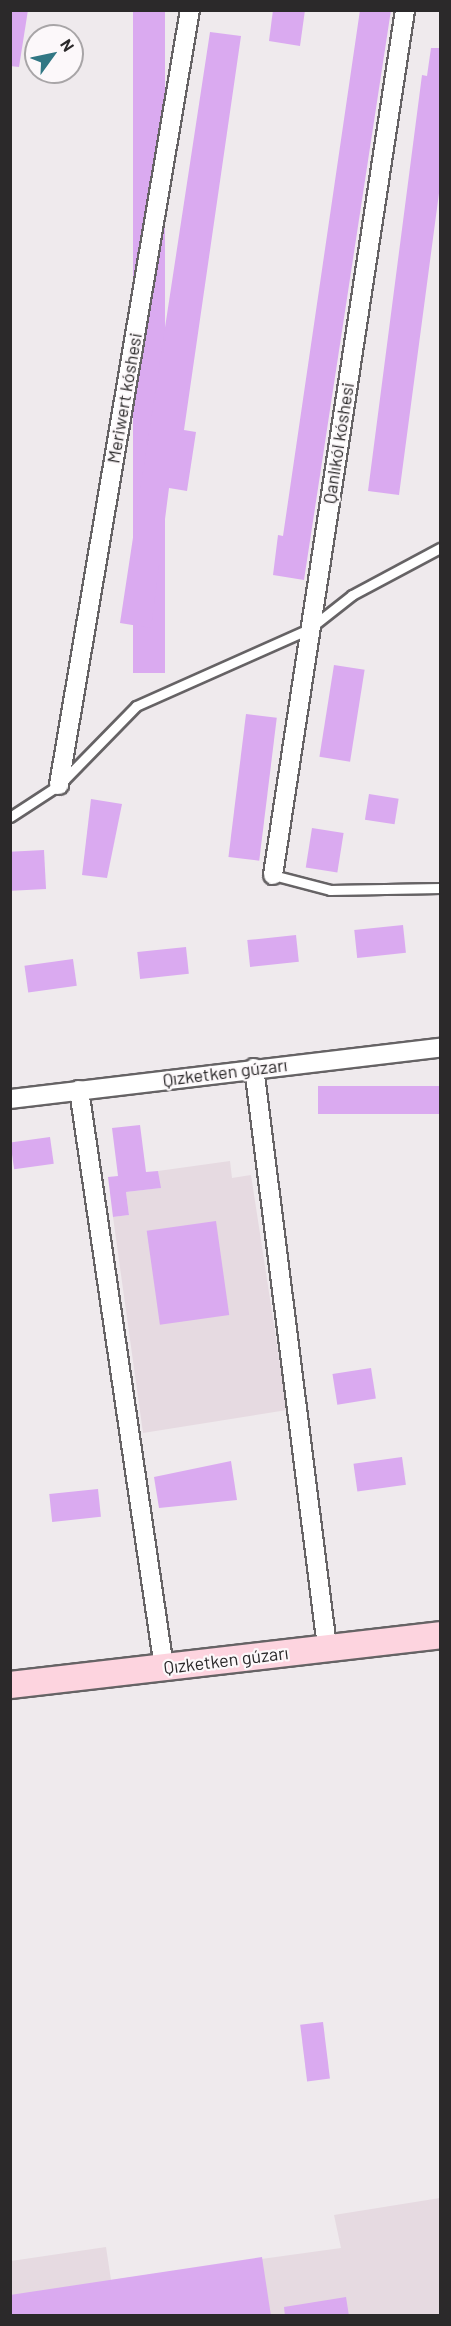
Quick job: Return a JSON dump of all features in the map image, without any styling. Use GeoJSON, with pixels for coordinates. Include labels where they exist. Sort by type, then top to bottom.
{"type":"FeatureCollection","features":[{"type":"Feature","properties":{"kind":"street","name":"Meriwert kóshesi"},"geometry":{"type":"LineString","coordinates":[[58,785],[190,10]]}},
{"type":"Feature","properties":{"kind":"street","name":"Qanlıkól kóshesi"},"geometry":{"type":"LineString","coordinates":[[273,875],[405,10]]}},
{"type":"Feature","properties":{"kind":"street","name":"Qızketken gúzarı"},"geometry":{"type":"LineString","coordinates":[[10,1100],[255,1068],[441,1048]]}},
{"type":"Feature","properties":{"kind":"street"},"geometry":{"type":"LineString","coordinates":[[255,1068],[327,1647]]}},
{"type":"Feature","properties":{"kind":"street"},"geometry":{"type":"LineString","coordinates":[[79,1090],[164,1668]]}},
{"type":"Feature","properties":{"kind":"street","name":"Qızketken gúzarı"},"geometry":{"type":"LineString","coordinates":[[10,1685],[441,1635]]}},
{"type":"Feature","properties":{"kind":"lane"},"geometry":{"type":"LineString","coordinates":[[10,817],[58,785],[136,706],[309,629],[352,595],[441,548]]}},
{"type":"Feature","properties":{"kind":"lane"},"geometry":{"type":"LineString","coordinates":[[273,875],[330,890],[441,888]]}},
{"type":"Feature","properties":{"kind":"shaded area"},"geometry":{"type":"Polygon","coordinates":[[[230,1161],[232,1178],[251,1175],[287,1410],[143,1433],[113,1217],[129,1215],[126,1192],[160,1188],[158,1171],[230,1161]]]}},
{"type":"Feature","properties":{"kind":"shaded area"},"geometry":{"type":"Polygon","coordinates":[[[440,2198],[440,2315],[11,2316],[11,2261],[106,2247],[111,2280],[341,2248],[334,2215],[440,2198]]]}},
{"type":"Feature","properties":{"kind":"building"},"geometry":{"type":"Polygon","coordinates":[[[10,10],[28,10],[19,67],[10,66],[10,10]]]}},
{"type":"Feature","properties":{"kind":"building"},"geometry":{"type":"Polygon","coordinates":[[[133,10],[165,10],[165,673],[133,673],[133,10]]]}},
{"type":"Feature","properties":{"kind":"building"},"geometry":{"type":"Polygon","coordinates":[[[273,10],[305,10],[300,46],[269,41],[273,10]]]}},
{"type":"Feature","properties":{"kind":"building"},"geometry":{"type":"Polygon","coordinates":[[[360,10],[391,10],[304,580],[273,575],[278,535],[283,536],[360,10]]]}},
{"type":"Feature","properties":{"kind":"building"},"geometry":{"type":"Polygon","coordinates":[[[210,32],[241,36],[184,430],[196,432],[187,491],[169,488],[151,628],[120,623],[210,32]]]}},
{"type":"Feature","properties":{"kind":"building"},"geometry":{"type":"Polygon","coordinates":[[[431,48],[441,48],[441,178],[399,495],[368,491],[422,75],[427,76],[431,48]]]}},
{"type":"Feature","properties":{"kind":"building"},"geometry":{"type":"Polygon","coordinates":[[[334,665],[365,670],[350,762],[319,757],[334,665]]]}},
{"type":"Feature","properties":{"kind":"building"},"geometry":{"type":"Polygon","coordinates":[[[246,714],[277,718],[259,861],[228,857],[246,714]]]}},
{"type":"Feature","properties":{"kind":"building"},"geometry":{"type":"Polygon","coordinates":[[[369,794],[399,799],[395,824],[365,820],[369,794]]]}},
{"type":"Feature","properties":{"kind":"building"},"geometry":{"type":"Polygon","coordinates":[[[91,799],[122,804],[107,878],[82,875],[91,799]]]}},
{"type":"Feature","properties":{"kind":"building"},"geometry":{"type":"Polygon","coordinates":[[[312,828],[344,833],[337,873],[306,868],[312,828]]]}},
{"type":"Feature","properties":{"kind":"building"},"geometry":{"type":"Polygon","coordinates":[[[44,850],[46,889],[12,891],[10,852],[44,850]]]}},
{"type":"Feature","properties":{"kind":"building"},"geometry":{"type":"Polygon","coordinates":[[[403,925],[406,953],[357,958],[354,930],[403,925]]]}},
{"type":"Feature","properties":{"kind":"building"},"geometry":{"type":"Polygon","coordinates":[[[296,935],[299,962],[250,967],[247,940],[296,935]]]}},
{"type":"Feature","properties":{"kind":"building"},"geometry":{"type":"Polygon","coordinates":[[[186,947],[189,974],[140,979],[137,952],[186,947]]]}},
{"type":"Feature","properties":{"kind":"building"},"geometry":{"type":"Polygon","coordinates":[[[73,959],[77,986],[28,993],[24,966],[73,959]]]}},
{"type":"Feature","properties":{"kind":"building"},"geometry":{"type":"Polygon","coordinates":[[[318,1086],[440,1086],[440,1114],[318,1114],[318,1086]]]}},
{"type":"Feature","properties":{"kind":"building"},"geometry":{"type":"Polygon","coordinates":[[[140,1125],[146,1172],[158,1171],[161,1188],[126,1192],[129,1215],[113,1217],[108,1177],[118,1176],[112,1128],[140,1125]]]}},
{"type":"Feature","properties":{"kind":"building"},"geometry":{"type":"Polygon","coordinates":[[[50,1137],[54,1164],[14,1169],[10,1143],[50,1137]]]}},
{"type":"Feature","properties":{"kind":"building"},"geometry":{"type":"Polygon","coordinates":[[[216,1221],[229,1315],[160,1325],[147,1231],[216,1221]]]}},
{"type":"Feature","properties":{"kind":"building"},"geometry":{"type":"Polygon","coordinates":[[[371,1368],[376,1399],[337,1405],[332,1374],[371,1368]]]}},
{"type":"Feature","properties":{"kind":"building"},"geometry":{"type":"Polygon","coordinates":[[[402,1457],[406,1485],[357,1492],[353,1464],[402,1457]]]}},
{"type":"Feature","properties":{"kind":"building"},"geometry":{"type":"Polygon","coordinates":[[[231,1461],[237,1500],[159,1508],[154,1477],[231,1461]]]}},
{"type":"Feature","properties":{"kind":"building"},"geometry":{"type":"Polygon","coordinates":[[[98,1489],[101,1517],[52,1522],[49,1494],[98,1489]]]}},
{"type":"Feature","properties":{"kind":"building"},"geometry":{"type":"Polygon","coordinates":[[[323,2022],[330,2079],[307,2081],[300,2025],[323,2022]]]}},
{"type":"Feature","properties":{"kind":"building"},"geometry":{"type":"Polygon","coordinates":[[[262,2257],[271,2316],[10,2316],[10,2295],[262,2257]]]}},
{"type":"Feature","properties":{"kind":"building"},"geometry":{"type":"Polygon","coordinates":[[[346,2297],[349,2316],[285,2316],[284,2307],[346,2297]]]}}]}
